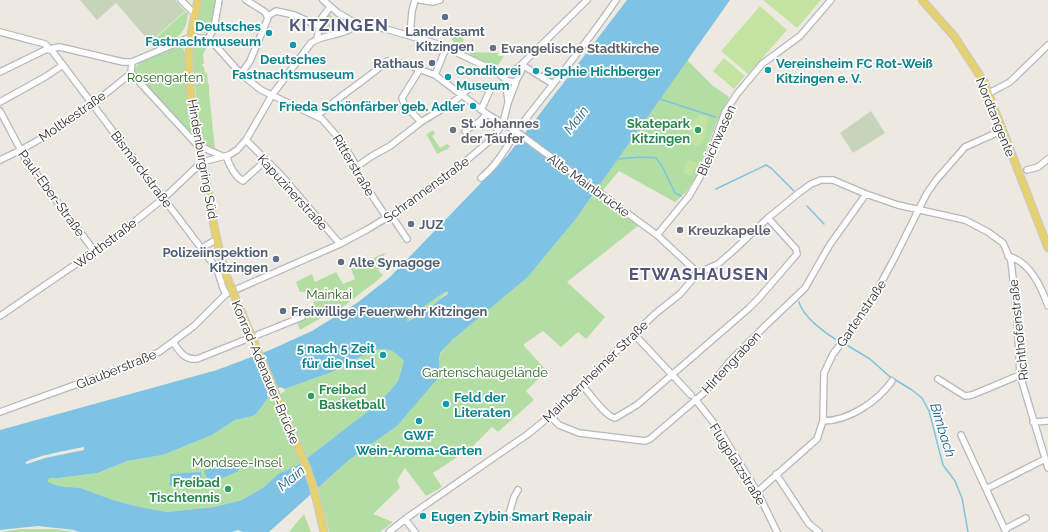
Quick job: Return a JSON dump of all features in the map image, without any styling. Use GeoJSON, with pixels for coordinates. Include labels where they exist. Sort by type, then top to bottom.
{"type":"FeatureCollection","features":[{"type":"Feature","properties":{"kind":"main road","name":"Hindenburgring Süd"},"geometry":{"type":"LineString","coordinates":[[198,0],[190,37],[190,80],[202,162],[217,240],[228,280]]}},
{"type":"Feature","properties":{"kind":"main road","name":"Nordtangente"},"geometry":{"type":"LineString","coordinates":[[922,0],[942,21],[962,48],[977,70],[989,93],[1047,246]]}},
{"type":"Feature","properties":{"kind":"main road","name":"Konrad-Adenauer-Brücke"},"geometry":{"type":"LineString","coordinates":[[228,280],[312,481],[324,532]]}},
{"type":"Feature","properties":{"kind":"street"},"geometry":{"type":"LineString","coordinates":[[181,0],[195,14]]}},
{"type":"Feature","properties":{"kind":"street"},"geometry":{"type":"LineString","coordinates":[[0,72],[50,49],[64,48],[123,62],[132,62],[190,37],[208,39],[214,28],[219,0]]}},
{"type":"Feature","properties":{"kind":"street"},"geometry":{"type":"LineString","coordinates":[[241,74],[250,61],[268,21],[268,16],[265,12],[246,0]]}},
{"type":"Feature","properties":{"kind":"street"},"geometry":{"type":"LineString","coordinates":[[323,0],[346,18],[357,23],[410,35],[446,48],[494,71],[510,82],[516,80],[516,74],[510,71]]}},
{"type":"Feature","properties":{"kind":"street"},"geometry":{"type":"LineString","coordinates":[[410,35],[412,11],[415,0]]}},
{"type":"Feature","properties":{"kind":"street"},"geometry":{"type":"LineString","coordinates":[[420,0],[433,2],[440,0]]}},
{"type":"Feature","properties":{"kind":"street"},"geometry":{"type":"LineString","coordinates":[[494,71],[510,71],[522,65],[587,0]]}},
{"type":"Feature","properties":{"kind":"street"},"geometry":{"type":"LineString","coordinates":[[481,178],[496,164],[515,132],[604,18],[616,0]]}},
{"type":"Feature","properties":{"kind":"street","name":"Bleichwasen"},"geometry":{"type":"LineString","coordinates":[[657,235],[689,196],[700,177],[708,160],[725,112],[737,94],[762,64],[800,36],[831,0]]}},
{"type":"Feature","properties":{"kind":"street"},"geometry":{"type":"LineString","coordinates":[[317,39],[321,19],[330,7]]}},
{"type":"Feature","properties":{"kind":"street"},"geometry":{"type":"LineString","coordinates":[[268,16],[276,11],[294,15],[319,26]]}},
{"type":"Feature","properties":{"kind":"street"},"geometry":{"type":"LineString","coordinates":[[202,162],[224,156],[237,150],[246,140],[272,95],[311,43],[317,39],[349,30],[357,23]]}},
{"type":"Feature","properties":{"kind":"street"},"geometry":{"type":"LineString","coordinates":[[0,32],[45,44],[50,49]]}},
{"type":"Feature","properties":{"kind":"street","name":"Ritterstraße"},"geometry":{"type":"LineString","coordinates":[[208,39],[241,74],[261,90],[322,119],[338,136],[354,162],[358,176],[406,239]]}},
{"type":"Feature","properties":{"kind":"street"},"geometry":{"type":"LineString","coordinates":[[989,93],[1006,86],[1048,45]]}},
{"type":"Feature","properties":{"kind":"street"},"geometry":{"type":"LineString","coordinates":[[435,75],[446,48]]}},
{"type":"Feature","properties":{"kind":"street","name":"Bismarckstraße"},"geometry":{"type":"LineString","coordinates":[[50,49],[218,269],[226,294]]}},
{"type":"Feature","properties":{"kind":"street","name":"Alte Mainbrücke"},"geometry":{"type":"LineString","coordinates":[[317,116],[331,101],[374,73],[387,61],[420,69],[435,75],[462,94],[481,110],[515,132],[657,235],[698,273]]}},
{"type":"Feature","properties":{"kind":"street"},"geometry":{"type":"LineString","coordinates":[[132,62],[131,73],[200,148]]}},
{"type":"Feature","properties":{"kind":"street"},"geometry":{"type":"LineString","coordinates":[[0,102],[45,77],[63,65]]}},
{"type":"Feature","properties":{"kind":"street"},"geometry":{"type":"LineString","coordinates":[[522,65],[553,84]]}},
{"type":"Feature","properties":{"kind":"street","name":"Schrannenstraße"},"geometry":{"type":"LineString","coordinates":[[238,289],[340,244],[368,229],[416,198],[471,157],[493,138],[502,123],[516,80],[522,72],[522,65]]}},
{"type":"Feature","properties":{"kind":"street"},"geometry":{"type":"LineString","coordinates":[[420,69],[402,98],[404,104],[421,122]]}},
{"type":"Feature","properties":{"kind":"street"},"geometry":{"type":"LineString","coordinates":[[508,103],[508,91],[505,79],[510,71]]}},
{"type":"Feature","properties":{"kind":"street","name":"Moltkestraße"},"geometry":{"type":"LineString","coordinates":[[0,160],[44,137],[92,104],[131,73]]}},
{"type":"Feature","properties":{"kind":"street"},"geometry":{"type":"LineString","coordinates":[[356,167],[390,146],[421,122],[452,103],[470,87],[491,88],[481,110]]}},
{"type":"Feature","properties":{"kind":"street","name":"Paul-Eber-Straße"},"geometry":{"type":"LineString","coordinates":[[0,111],[26,160],[95,252]]}},
{"type":"Feature","properties":{"kind":"street"},"geometry":{"type":"LineString","coordinates":[[465,131],[479,122],[487,114]]}},
{"type":"Feature","properties":{"kind":"street","name":"Gartenstraße"},"geometry":{"type":"LineString","coordinates":[[757,492],[817,439],[823,420],[824,373],[833,354],[854,327],[880,285],[918,209],[937,179],[960,151],[974,142],[1003,130]]}},
{"type":"Feature","properties":{"kind":"street"},"geometry":{"type":"LineString","coordinates":[[198,140],[204,148],[224,156],[240,180],[243,181],[246,180],[266,160]]}},
{"type":"Feature","properties":{"kind":"street","name":"Kapuzinerstraße"},"geometry":{"type":"LineString","coordinates":[[246,140],[281,175],[340,244]]}},
{"type":"Feature","properties":{"kind":"street"},"geometry":{"type":"LineString","coordinates":[[1027,170],[1038,167],[1048,159]]}},
{"type":"Feature","properties":{"kind":"street","name":"Wörthstraße"},"geometry":{"type":"LineString","coordinates":[[0,316],[95,252],[164,198],[202,162]]}},
{"type":"Feature","properties":{"kind":"street"},"geometry":{"type":"LineString","coordinates":[[698,273],[723,260],[768,218],[811,184],[821,180],[833,180],[866,194],[898,205],[965,220],[1000,240],[1006,248],[1010,259]]}},
{"type":"Feature","properties":{"kind":"street","name":"Hirtengraben"},"geometry":{"type":"LineString","coordinates":[[550,416],[560,425],[579,433],[645,441],[650,439],[694,398],[705,392],[730,361],[806,288],[829,246],[866,194]]}},
{"type":"Feature","properties":{"kind":"street"},"geometry":{"type":"LineString","coordinates":[[584,386],[607,414],[612,418],[615,418],[637,405],[759,298],[796,255],[796,249],[768,218]]}},
{"type":"Feature","properties":{"kind":"street"},"geometry":{"type":"LineString","coordinates":[[202,248],[217,240]]}},
{"type":"Feature","properties":{"kind":"street","name":"Richthofenstraße"},"geometry":{"type":"LineString","coordinates":[[1048,306],[1039,285],[1027,267],[1018,259],[1010,259],[1017,315],[1020,375],[1048,468]]}},
{"type":"Feature","properties":{"kind":"street","name":"Mainbernheimer Straße"},"geometry":{"type":"LineString","coordinates":[[389,532],[405,519],[528,434],[550,416],[584,386],[613,354],[656,313],[680,294],[698,273]]}},
{"type":"Feature","properties":{"kind":"street","name":"Glauberstraße"},"geometry":{"type":"LineString","coordinates":[[0,412],[119,369],[158,352],[194,326],[226,294],[238,289]]}},
{"type":"Feature","properties":{"kind":"street"},"geometry":{"type":"LineString","coordinates":[[173,342],[184,357],[189,359],[197,359],[302,317]]}},
{"type":"Feature","properties":{"kind":"street","name":"Flugplatzstraße"},"geometry":{"type":"LineString","coordinates":[[634,334],[694,398],[720,431],[757,492],[777,532]]}},
{"type":"Feature","properties":{"kind":"street"},"geometry":{"type":"LineString","coordinates":[[938,380],[966,396],[972,395],[1020,375]]}},
{"type":"Feature","properties":{"kind":"street"},"geometry":{"type":"LineString","coordinates":[[823,420],[832,421],[861,408],[886,390],[892,381]]}},
{"type":"Feature","properties":{"kind":"street"},"geometry":{"type":"LineString","coordinates":[[1034,422],[1048,421]]}},
{"type":"Feature","properties":{"kind":"street"},"geometry":{"type":"LineString","coordinates":[[961,435],[1005,530],[1026,518]]}},
{"type":"Feature","properties":{"kind":"street"},"geometry":{"type":"LineString","coordinates":[[986,489],[1045,459]]}},
{"type":"Feature","properties":{"kind":"street"},"geometry":{"type":"LineString","coordinates":[[776,474],[809,524],[819,532]]}},
{"type":"Feature","properties":{"kind":"street"},"geometry":{"type":"LineString","coordinates":[[509,514],[514,496],[518,490]]}},
{"type":"Feature","properties":{"kind":"street"},"geometry":{"type":"LineString","coordinates":[[405,519],[415,532]]}},
{"type":"Feature","properties":{"kind":"green space"},"geometry":{"type":"Polygon","coordinates":[[[80,0],[175,0],[185,11],[150,42],[116,3],[97,20],[80,0]]]}},
{"type":"Feature","properties":{"kind":"green space"},"geometry":{"type":"Polygon","coordinates":[[[201,0],[216,0],[213,23],[209,31],[205,33],[199,31],[197,26],[201,0]]]}},
{"type":"Feature","properties":{"kind":"green space"},"geometry":{"type":"Polygon","coordinates":[[[763,0],[821,0],[797,28],[763,0]]]}},
{"type":"Feature","properties":{"kind":"green space"},"geometry":{"type":"Polygon","coordinates":[[[760,6],[787,30],[748,74],[721,51],[760,6]]]}},
{"type":"Feature","properties":{"kind":"green space"},"geometry":{"type":"Polygon","coordinates":[[[185,12],[188,13],[187,21],[182,32],[173,40],[154,48],[150,43],[185,12]]]}},
{"type":"Feature","properties":{"kind":"green space"},"geometry":{"type":"Polygon","coordinates":[[[328,14],[340,21],[341,27],[340,29],[323,34],[320,31],[323,21],[328,14]]]}},
{"type":"Feature","properties":{"kind":"green space"},"geometry":{"type":"Polygon","coordinates":[[[458,34],[462,36],[464,40],[462,44],[458,46],[454,44],[452,40],[454,36],[458,34]]]}},
{"type":"Feature","properties":{"kind":"green space"},"geometry":{"type":"Polygon","coordinates":[[[200,43],[210,44],[205,46],[206,49],[203,54],[204,63],[202,65],[205,73],[207,73],[209,84],[215,149],[212,151],[208,149],[202,141],[194,80],[193,50],[200,43]]]}},
{"type":"Feature","properties":{"kind":"green space","name":"Rosengarten"},"geometry":{"type":"Polygon","coordinates":[[[178,47],[183,48],[186,55],[194,137],[134,72],[139,63],[178,47]]]}},
{"type":"Feature","properties":{"kind":"green space"},"geometry":{"type":"Polygon","coordinates":[[[469,52],[498,53],[498,56],[504,56],[499,64],[494,66],[470,55],[469,52]]]}},
{"type":"Feature","properties":{"kind":"green space"},"geometry":{"type":"Polygon","coordinates":[[[724,58],[745,76],[734,89],[713,71],[724,58]]]}},
{"type":"Feature","properties":{"kind":"green space","name":"Gartenschaugelände"},"geometry":{"type":"Polygon","coordinates":[[[687,60],[712,85],[729,97],[715,126],[697,176],[685,193],[675,202],[619,171],[603,190],[643,222],[567,282],[605,317],[586,339],[578,332],[561,347],[543,331],[524,344],[524,346],[547,371],[526,391],[534,400],[498,432],[492,427],[471,448],[433,473],[442,487],[426,496],[405,468],[397,480],[400,488],[373,514],[393,522],[380,532],[329,532],[318,488],[349,460],[397,426],[420,398],[439,363],[441,353],[452,340],[527,278],[575,220],[687,60]]]}},
{"type":"Feature","properties":{"kind":"green space"},"geometry":{"type":"Polygon","coordinates":[[[871,111],[885,133],[853,153],[840,133],[871,111]]]}},
{"type":"Feature","properties":{"kind":"green space","name":"Skatepark Kitzingen"},"geometry":{"type":"Polygon","coordinates":[[[700,115],[709,116],[703,142],[695,146],[692,141],[690,126],[700,115]]]}},
{"type":"Feature","properties":{"kind":"green space"},"geometry":{"type":"Polygon","coordinates":[[[433,130],[435,134],[432,136],[440,148],[447,144],[450,146],[447,150],[437,154],[426,135],[433,130]]]}},
{"type":"Feature","properties":{"kind":"green space"},"geometry":{"type":"Polygon","coordinates":[[[688,160],[697,163],[691,176],[683,173],[688,160]]]}},
{"type":"Feature","properties":{"kind":"green space","name":"Mainkai"},"geometry":{"type":"Polygon","coordinates":[[[386,253],[376,263],[380,268],[378,270],[383,275],[378,280],[340,309],[300,330],[295,318],[310,311],[314,303],[309,294],[300,292],[296,282],[312,274],[315,282],[336,272],[343,284],[355,279],[351,269],[386,253]]]}},
{"type":"Feature","properties":{"kind":"green space"},"geometry":{"type":"Polygon","coordinates":[[[447,291],[448,292],[423,314],[407,321],[407,319],[447,291]]]}},
{"type":"Feature","properties":{"kind":"green space","name":"Mondsee-Insel"},"geometry":{"type":"Polygon","coordinates":[[[378,349],[393,351],[404,361],[398,381],[390,391],[372,408],[298,465],[278,474],[264,487],[242,500],[214,507],[167,512],[113,500],[81,488],[59,486],[48,483],[50,478],[98,473],[127,461],[163,455],[212,435],[235,420],[253,416],[268,398],[285,389],[332,372],[378,349]]]}},
{"type":"Feature","properties":{"kind":"green space"},"geometry":{"type":"Polygon","coordinates":[[[304,514],[311,532],[289,532],[304,514]]]}},
{"type":"Feature","properties":{"kind":"green space"},"geometry":{"type":"Polygon","coordinates":[[[21,529],[55,529],[75,532],[0,532],[21,529]]]}},
{"type":"Feature","properties":{"kind":"water","name":"Main"},"geometry":{"type":"Polygon","coordinates":[[[627,0],[730,0],[575,220],[527,278],[442,350],[439,358],[438,378],[397,426],[349,460],[269,532],[243,532],[238,530],[232,532],[79,532],[74,530],[38,526],[0,530],[0,430],[217,370],[270,350],[312,331],[357,303],[390,277],[508,155],[627,0]],[[447,291],[407,319],[407,321],[423,313],[446,295],[448,293],[447,291]],[[378,349],[332,372],[285,389],[268,398],[253,416],[235,420],[212,435],[163,455],[127,461],[98,473],[50,478],[48,482],[59,486],[81,488],[113,500],[167,512],[214,507],[242,500],[264,487],[278,474],[298,465],[372,408],[398,381],[404,361],[392,351],[383,349],[378,349]],[[84,447],[35,458],[25,463],[27,464],[45,458],[84,450],[84,447]]]}},
{"type":"Feature","properties":{"kind":"water"},"geometry":{"type":"Polygon","coordinates":[[[235,459],[239,471],[209,483],[204,471],[235,459]]]}},
{"type":"Feature","properties":{"kind":"water"},"geometry":{"type":"Polygon","coordinates":[[[201,472],[202,484],[170,486],[170,474],[201,472]]]}},
{"type":"Feature","properties":{"kind":"pier"},"geometry":{"type":"Polygon","coordinates":[[[262,351],[278,388],[280,387],[285,389],[284,392],[271,399],[267,396],[269,391],[254,354],[262,351]]]}},
{"type":"Feature","properties":{"kind":"waterway"},"geometry":{"type":"LineString","coordinates":[[660,99],[715,117]]}},
{"type":"Feature","properties":{"kind":"waterway","name":"Bimbach"},"geometry":{"type":"LineString","coordinates":[[617,159],[642,157],[656,158],[662,166],[675,193],[681,196]]}},
{"type":"Feature","properties":{"kind":"waterway","name":"Bimbach"},"geometry":{"type":"LineString","coordinates":[[716,189],[766,165],[771,168],[794,191]]}},
{"type":"Feature","properties":{"kind":"waterway","name":"Bimbach"},"geometry":{"type":"LineString","coordinates":[[807,206],[824,224]]}},
{"type":"Feature","properties":{"kind":"waterway","name":"Bimbach"},"geometry":{"type":"LineString","coordinates":[[799,302],[801,308],[810,319],[838,341]]}},
{"type":"Feature","properties":{"kind":"waterway","name":"Bimbach"},"geometry":{"type":"LineString","coordinates":[[845,344],[870,359],[889,376],[922,398],[929,411],[943,465],[955,481],[962,498],[968,532]]}},
{"type":"Feature","properties":{"kind":"place","name":"Landratsamt Kitzingen"},"geometry":{"type":"Point","coordinates":[445,17]}},
{"type":"Feature","properties":{"kind":"place","name":"Deutsches Fastnachtmuseum"},"geometry":{"type":"Point","coordinates":[269,33]}},
{"type":"Feature","properties":{"kind":"place","name":"Deutsches Fastnachtsmuseum"},"geometry":{"type":"Point","coordinates":[293,45]}},
{"type":"Feature","properties":{"kind":"place","name":"Evangelische Stadtkirche"},"geometry":{"type":"Point","coordinates":[493,48]}},
{"type":"Feature","properties":{"kind":"place","name":"Rathaus"},"geometry":{"type":"Point","coordinates":[432,63]}},
{"type":"Feature","properties":{"kind":"place","name":"Vereinsheim FC Rot-Weiß Kitzingen e. V."},"geometry":{"type":"Point","coordinates":[768,70]}},
{"type":"Feature","properties":{"kind":"place","name":"Sophie Hichberger"},"geometry":{"type":"Point","coordinates":[536,71]}},
{"type":"Feature","properties":{"kind":"place","name":"Conditorei Museum"},"geometry":{"type":"Point","coordinates":[448,77]}},
{"type":"Feature","properties":{"kind":"place","name":"Frieda Schönfärber geb. Adler"},"geometry":{"type":"Point","coordinates":[473,106]}},
{"type":"Feature","properties":{"kind":"place","name":"St. Johannes der Täufer"},"geometry":{"type":"Point","coordinates":[453,130]}},
{"type":"Feature","properties":{"kind":"place","name":"Skatepark Kitzingen"},"geometry":{"type":"Point","coordinates":[698,130]}},
{"type":"Feature","properties":{"kind":"place","name":"JUZ"},"geometry":{"type":"Point","coordinates":[411,224]}},
{"type":"Feature","properties":{"kind":"place","name":"Kreuzkapelle"},"geometry":{"type":"Point","coordinates":[680,230]}},
{"type":"Feature","properties":{"kind":"place","name":"Polizeiinspektion Kitzingen"},"geometry":{"type":"Point","coordinates":[276,259]}},
{"type":"Feature","properties":{"kind":"place","name":"Alte Synagoge"},"geometry":{"type":"Point","coordinates":[341,262]}},
{"type":"Feature","properties":{"kind":"place","name":"Freiwillige Feuerwehr Kitzingen"},"geometry":{"type":"Point","coordinates":[283,311]}},
{"type":"Feature","properties":{"kind":"place","name":"5 nach 5 Zeit für die Insel"},"geometry":{"type":"Point","coordinates":[383,355]}},
{"type":"Feature","properties":{"kind":"place","name":"Freibad Basketball"},"geometry":{"type":"Point","coordinates":[311,396]}},
{"type":"Feature","properties":{"kind":"place","name":"Feld der Literaten"},"geometry":{"type":"Point","coordinates":[446,404]}},
{"type":"Feature","properties":{"kind":"place","name":"GWF Wein-Aroma-Garten"},"geometry":{"type":"Point","coordinates":[419,421]}},
{"type":"Feature","properties":{"kind":"place","name":"Freibad Tischtennis"},"geometry":{"type":"Point","coordinates":[228,489]}},
{"type":"Feature","properties":{"kind":"place","name":"Eugen Zybin Smart Repair"},"geometry":{"type":"Point","coordinates":[423,516]}},
{"type":"Feature","properties":{"kind":"district","name":"KITZINGEN"},"geometry":{"type":"Point","coordinates":[339,25]}},
{"type":"Feature","properties":{"kind":"district","name":"ETWASHAUSEN"},"geometry":{"type":"Point","coordinates":[699,274]}}]}
